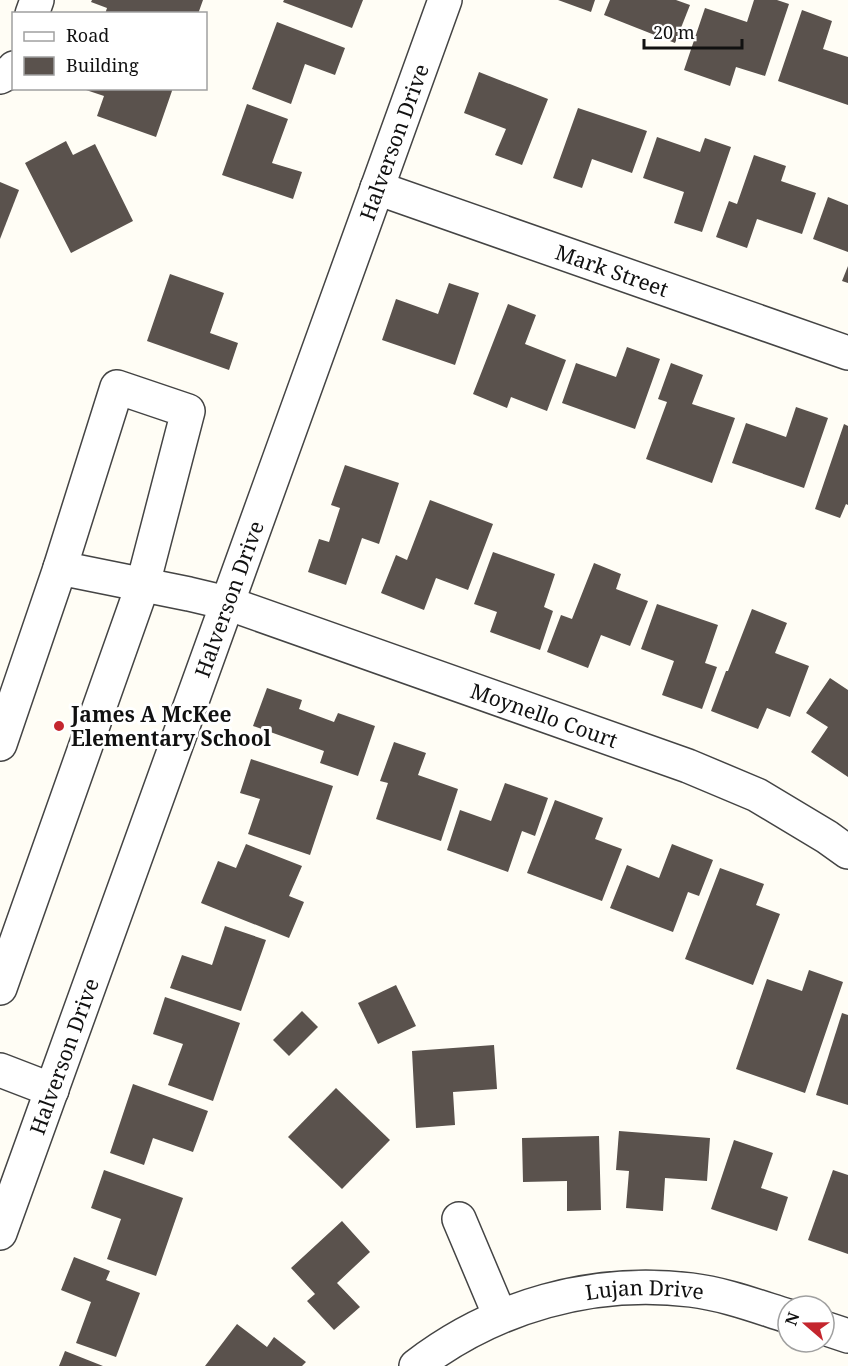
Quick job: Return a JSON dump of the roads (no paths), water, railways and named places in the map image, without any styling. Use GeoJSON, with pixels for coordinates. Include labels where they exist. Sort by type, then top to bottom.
{"type":"FeatureCollection","features":[{"type":"Feature","properties":{"kind":"street","name":"Halverson Drive"},"geometry":{"type":"LineString","coordinates":[[0,1233],[446,0]]}},
{"type":"Feature","properties":{"kind":"street","name":"Mark Street"},"geometry":{"type":"LineString","coordinates":[[377,188],[848,352]]}},
{"type":"Feature","properties":{"kind":"street"},"geometry":{"type":"LineString","coordinates":[[0,744],[60,568],[117,387],[188,411],[143,584],[0,988]]}},
{"type":"Feature","properties":{"kind":"street","name":"Moynello Court"},"geometry":{"type":"LineString","coordinates":[[60,568],[227,603],[688,766],[757,795],[848,852]]}},
{"type":"Feature","properties":{"kind":"street"},"geometry":{"type":"LineString","coordinates":[[0,1070],[52,1090]]}},
{"type":"Feature","properties":{"kind":"street"},"geometry":{"type":"LineString","coordinates":[[459,1219],[500,1316]]}},
{"type":"Feature","properties":{"kind":"street","name":"Lujan Drive"},"geometry":{"type":"LineString","coordinates":[[416,1366],[435,1351],[500,1316],[536,1303],[574,1294],[612,1289],[691,1290],[729,1297],[776,1312]]}},
{"type":"Feature","properties":{"kind":"place","name":"James A McKee Elementary School"},"geometry":{"type":"Point","coordinates":[59,726]}}]}
